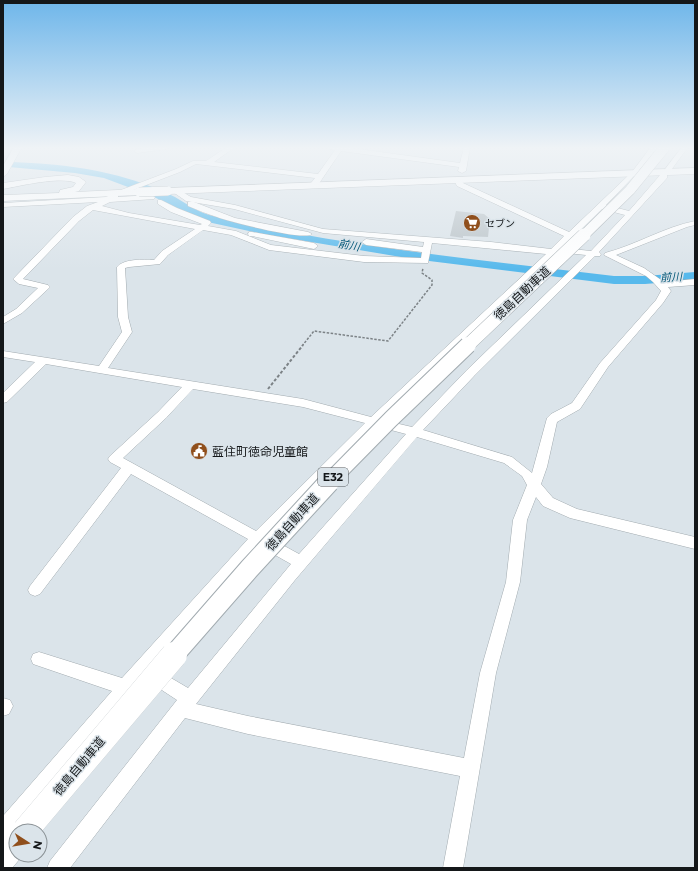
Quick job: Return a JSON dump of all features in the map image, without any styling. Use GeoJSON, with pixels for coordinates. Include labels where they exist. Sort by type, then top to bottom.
{"type":"FeatureCollection","features":[{"type":"Feature","properties":{"kind":"highway","name":"徳島自動車道"},"geometry":{"type":"LineString","coordinates":[[32,823],[213,609],[329,481],[466,346],[600,218],[629,188]]}},
{"type":"Feature","properties":{"kind":"main road"},"geometry":{"type":"LineString","coordinates":[[49,196],[76,188]]}},
{"type":"Feature","properties":{"kind":"main road"},"geometry":{"type":"LineString","coordinates":[[3,198],[49,196],[132,189],[172,191],[267,188]]}},
{"type":"Feature","properties":{"kind":"street"},"geometry":{"type":"LineString","coordinates":[[468,188],[570,236]]}},
{"type":"Feature","properties":{"kind":"street"},"geometry":{"type":"LineString","coordinates":[[3,831],[141,668],[259,538],[374,421],[619,188]]}},
{"type":"Feature","properties":{"kind":"street"},"geometry":{"type":"LineString","coordinates":[[57,868],[151,747],[301,562],[414,432],[473,370],[576,271],[631,214],[653,188]]}},
{"type":"Feature","properties":{"kind":"street"},"geometry":{"type":"LineString","coordinates":[[132,189],[162,202],[174,210],[206,225]]}},
{"type":"Feature","properties":{"kind":"street"},"geometry":{"type":"LineString","coordinates":[[172,191],[197,207],[246,222],[306,234],[426,250]]}},
{"type":"Feature","properties":{"kind":"street"},"geometry":{"type":"LineString","coordinates":[[3,205],[112,197],[151,197]]}},
{"type":"Feature","properties":{"kind":"street"},"geometry":{"type":"LineString","coordinates":[[3,321],[19,311],[45,287],[22,282],[18,279],[76,219],[90,208],[95,207],[112,197]]}},
{"type":"Feature","properties":{"kind":"street"},"geometry":{"type":"LineString","coordinates":[[162,202],[186,200],[225,205],[324,231],[608,255],[620,252],[685,225],[695,223]]}},
{"type":"Feature","properties":{"kind":"street"},"geometry":{"type":"LineString","coordinates":[[101,371],[127,332],[123,317],[121,267],[127,264],[157,262],[166,253],[206,225],[225,205]]}},
{"type":"Feature","properties":{"kind":"street"},"geometry":{"type":"LineString","coordinates":[[601,206],[631,214]]}},
{"type":"Feature","properties":{"kind":"street"},"geometry":{"type":"LineString","coordinates":[[95,207],[129,215],[206,225],[233,232],[269,247],[312,254],[364,259],[409,259],[425,261],[428,240]]}},
{"type":"Feature","properties":{"kind":"street"},"geometry":{"type":"LineString","coordinates":[[507,237],[509,247]]}},
{"type":"Feature","properties":{"kind":"street"},"geometry":{"type":"LineString","coordinates":[[453,868],[488,673],[513,582],[520,520],[541,467],[552,422],[555,417],[576,406],[604,365],[660,301],[666,291],[662,284],[648,275],[608,255]]}},
{"type":"Feature","properties":{"kind":"street"},"geometry":{"type":"LineString","coordinates":[[662,284],[695,282]]}},
{"type":"Feature","properties":{"kind":"street"},"geometry":{"type":"LineString","coordinates":[[3,354],[303,403],[374,421],[508,460],[526,473],[533,485],[548,502],[575,514],[695,543]]}},
{"type":"Feature","properties":{"kind":"street"},"geometry":{"type":"LineString","coordinates":[[3,399],[43,361]]}},
{"type":"Feature","properties":{"kind":"street"},"geometry":{"type":"LineString","coordinates":[[190,385],[162,415],[114,459],[301,562]]}},
{"type":"Feature","properties":{"kind":"street"},"geometry":{"type":"LineString","coordinates":[[35,590],[129,467]]}},
{"type":"Feature","properties":{"kind":"street"},"geometry":{"type":"LineString","coordinates":[[39,659],[125,687]]}},
{"type":"Feature","properties":{"kind":"street"},"geometry":{"type":"LineString","coordinates":[[141,668],[186,704],[248,725],[470,770]]}},
{"type":"Feature","properties":{"kind":"path"},"geometry":{"type":"LineString","coordinates":[[262,396],[314,331],[388,341],[432,285],[432,280],[422,274],[425,261]]}},
{"type":"Feature","properties":{"kind":"building"},"geometry":{"type":"Polygon","coordinates":[[[456,211],[484,214],[490,219],[488,237],[463,236],[463,238],[450,236],[456,211]]]}},
{"type":"Feature","properties":{"kind":"waterway","name":"前川"},"geometry":{"type":"LineString","coordinates":[[142,188],[169,199],[207,219],[363,248],[463,262],[614,280],[645,280],[695,276]]}},
{"type":"Feature","properties":{"kind":"place","name":"セブン"},"geometry":{"type":"Point","coordinates":[472,223]}},
{"type":"Feature","properties":{"kind":"place","name":"藍住町徳命児童館"},"geometry":{"type":"Point","coordinates":[199,451]}}]}
